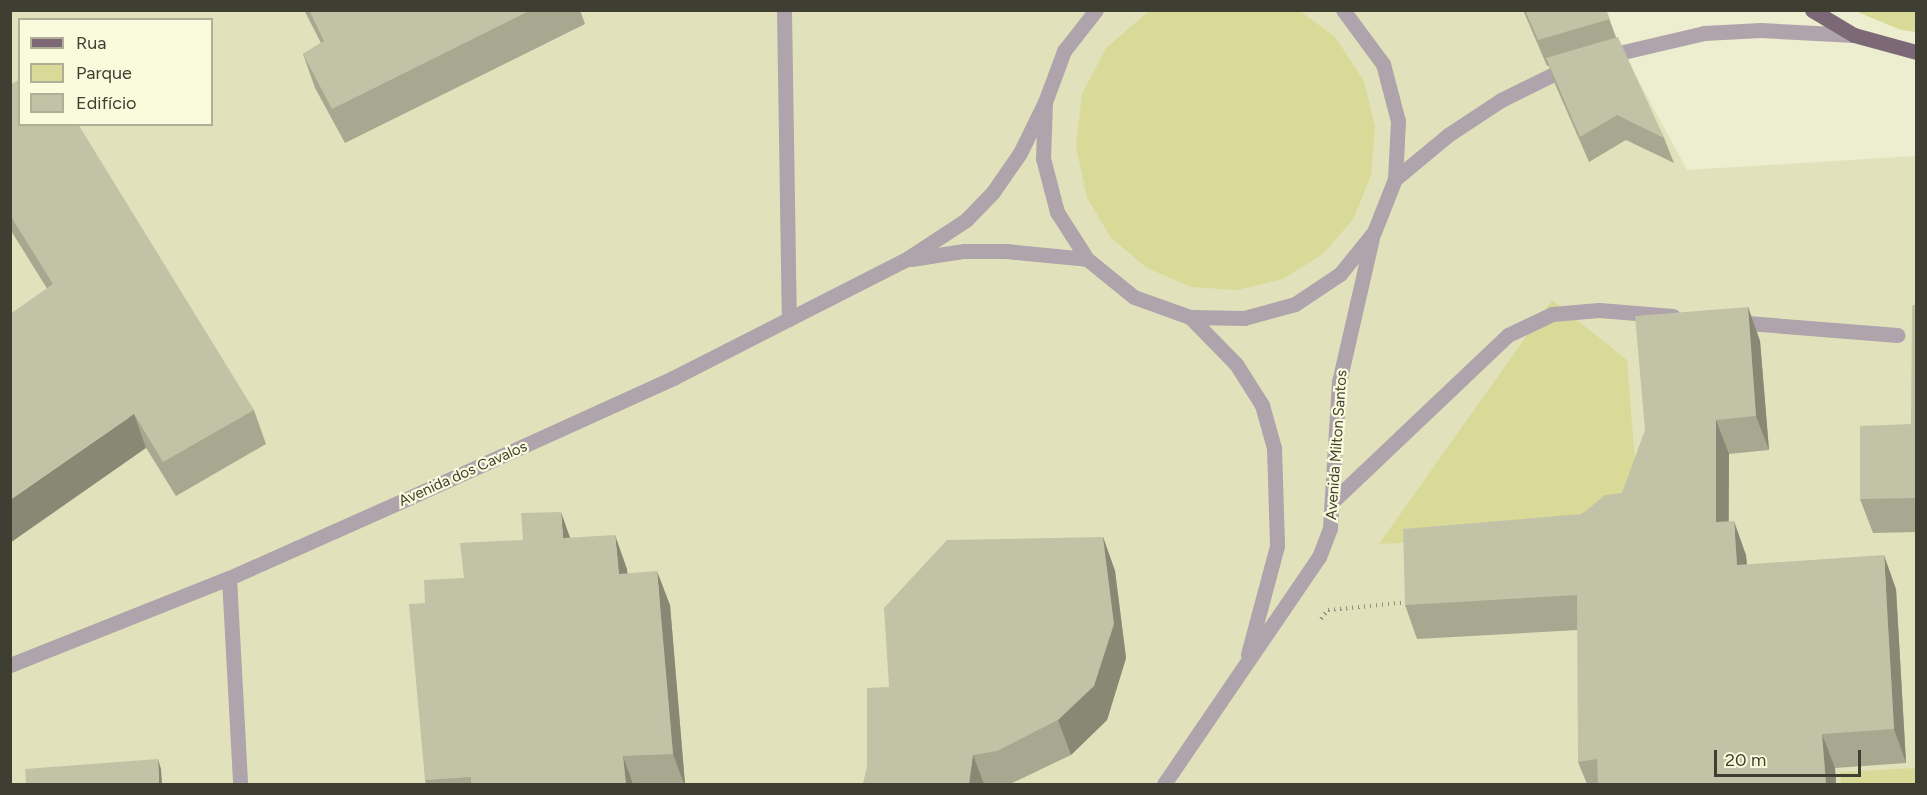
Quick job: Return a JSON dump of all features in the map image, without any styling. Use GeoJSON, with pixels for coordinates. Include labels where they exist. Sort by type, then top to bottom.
{"type":"FeatureCollection","features":[{"type":"Feature","properties":{"kind":"main road"},"geometry":{"type":"LineString","coordinates":[[1812,10],[1854,34],[1917,52]]}},
{"type":"Feature","properties":{"kind":"street"},"geometry":{"type":"LineString","coordinates":[[784,10],[789,319]]}},
{"type":"Feature","properties":{"kind":"street"},"geometry":{"type":"LineString","coordinates":[[1096,10],[1064,51],[1045,102],[1043,158],[1057,212],[1087,259],[1134,297],[1190,317],[1244,318],[1295,304],[1340,274],[1374,232],[1395,178],[1398,121],[1383,64],[1343,10]]}},
{"type":"Feature","properties":{"kind":"street"},"geometry":{"type":"LineString","coordinates":[[1395,178],[1448,135],[1501,100],[1565,68],[1704,33],[1761,30],[1854,34]]}},
{"type":"Feature","properties":{"kind":"street","name":"Avenida dos Cavalos"},"geometry":{"type":"LineString","coordinates":[[10,664],[229,578],[673,378],[905,260],[966,220],[993,192],[1020,153],[1045,102]]}},
{"type":"Feature","properties":{"kind":"street","name":"Avenida Milton Santos"},"geometry":{"type":"LineString","coordinates":[[1164,784],[1319,557],[1330,528],[1339,382],[1374,232]]}},
{"type":"Feature","properties":{"kind":"street","name":"Avenida dos Cavalos"},"geometry":{"type":"LineString","coordinates":[[905,260],[964,251],[1006,250],[1087,259]]}},
{"type":"Feature","properties":{"kind":"street"},"geometry":{"type":"LineString","coordinates":[[1333,501],[1508,335],[1552,314],[1599,310],[1694,318]]}},
{"type":"Feature","properties":{"kind":"street","name":"Avenida Milton Santos"},"geometry":{"type":"LineString","coordinates":[[1190,317],[1236,364],[1262,405],[1274,448],[1276,546],[1242,671]]}},
{"type":"Feature","properties":{"kind":"street"},"geometry":{"type":"LineString","coordinates":[[1718,320],[1897,335]]}},
{"type":"Feature","properties":{"kind":"street"},"geometry":{"type":"LineString","coordinates":[[229,578],[240,784]]}},
{"type":"Feature","properties":{"kind":"path"},"geometry":{"type":"LineString","coordinates":[[1314,628],[1328,610],[1417,602]]}},
{"type":"Feature","properties":{"kind":"shaded area"},"geometry":{"type":"Polygon","coordinates":[[[10,11],[1601,11],[1687,170],[1916,156],[1916,784],[11,784],[10,11]]]}},
{"type":"Feature","properties":{"kind":"green space"},"geometry":{"type":"Polygon","coordinates":[[[1149,11],[1300,11],[1335,37],[1364,81],[1375,127],[1371,175],[1354,218],[1323,254],[1283,279],[1237,290],[1191,287],[1147,268],[1111,238],[1087,198],[1076,147],[1082,94],[1106,48],[1149,11]]]}},
{"type":"Feature","properties":{"kind":"green space"},"geometry":{"type":"Polygon","coordinates":[[[1855,11],[1916,11],[1916,32],[1901,30],[1855,11]]]}},
{"type":"Feature","properties":{"kind":"green space"},"geometry":{"type":"Polygon","coordinates":[[[1552,300],[1627,360],[1637,487],[1568,535],[1379,544],[1552,300]]]}},
{"type":"Feature","properties":{"kind":"green space"},"geometry":{"type":"Polygon","coordinates":[[[1916,768],[1916,784],[1841,784],[1840,772],[1916,768]]]}},
{"type":"Feature","properties":{"kind":"building"},"geometry":{"type":"Polygon","coordinates":[[[309,10],[531,10],[332,109],[303,54],[324,41],[309,10]]]}},
{"type":"Feature","properties":{"kind":"building"},"geometry":{"type":"Polygon","coordinates":[[[1525,10],[1606,10],[1610,19],[1538,40],[1525,10]]]}},
{"type":"Feature","properties":{"kind":"building"},"geometry":{"type":"Polygon","coordinates":[[[1618,37],[1664,138],[1617,115],[1580,137],[1546,58],[1618,37]]]}},
{"type":"Feature","properties":{"kind":"building"},"geometry":{"type":"Polygon","coordinates":[[[18,80],[18,126],[79,126],[254,410],[163,462],[134,414],[10,500],[10,314],[53,284],[10,215],[10,85],[18,80]]]}},
{"type":"Feature","properties":{"kind":"building"},"geometry":{"type":"Polygon","coordinates":[[[1912,305],[1917,305],[1917,498],[1860,499],[1860,426],[1911,424],[1912,305]]]}},
{"type":"Feature","properties":{"kind":"building"},"geometry":{"type":"Polygon","coordinates":[[[1748,307],[1756,416],[1716,420],[1716,522],[1734,521],[1737,565],[1884,555],[1894,729],[1822,734],[1826,784],[1598,784],[1597,759],[1578,762],[1577,595],[1405,605],[1403,529],[1582,514],[1605,495],[1622,493],[1645,430],[1635,316],[1748,307]]]}},
{"type":"Feature","properties":{"kind":"building"},"geometry":{"type":"Polygon","coordinates":[[[561,512],[563,538],[615,535],[619,574],[657,571],[673,754],[623,756],[626,784],[471,784],[471,777],[425,780],[409,604],[425,603],[424,580],[464,578],[460,543],[523,540],[521,513],[561,512]]]}},
{"type":"Feature","properties":{"kind":"building"},"geometry":{"type":"Polygon","coordinates":[[[1103,537],[1114,624],[1094,686],[1058,720],[997,751],[973,755],[969,784],[863,784],[867,766],[867,688],[889,687],[884,608],[947,540],[1103,537]]]}},
{"type":"Feature","properties":{"kind":"building"},"geometry":{"type":"Polygon","coordinates":[[[158,759],[159,784],[26,784],[25,769],[158,759]]]}}]}
